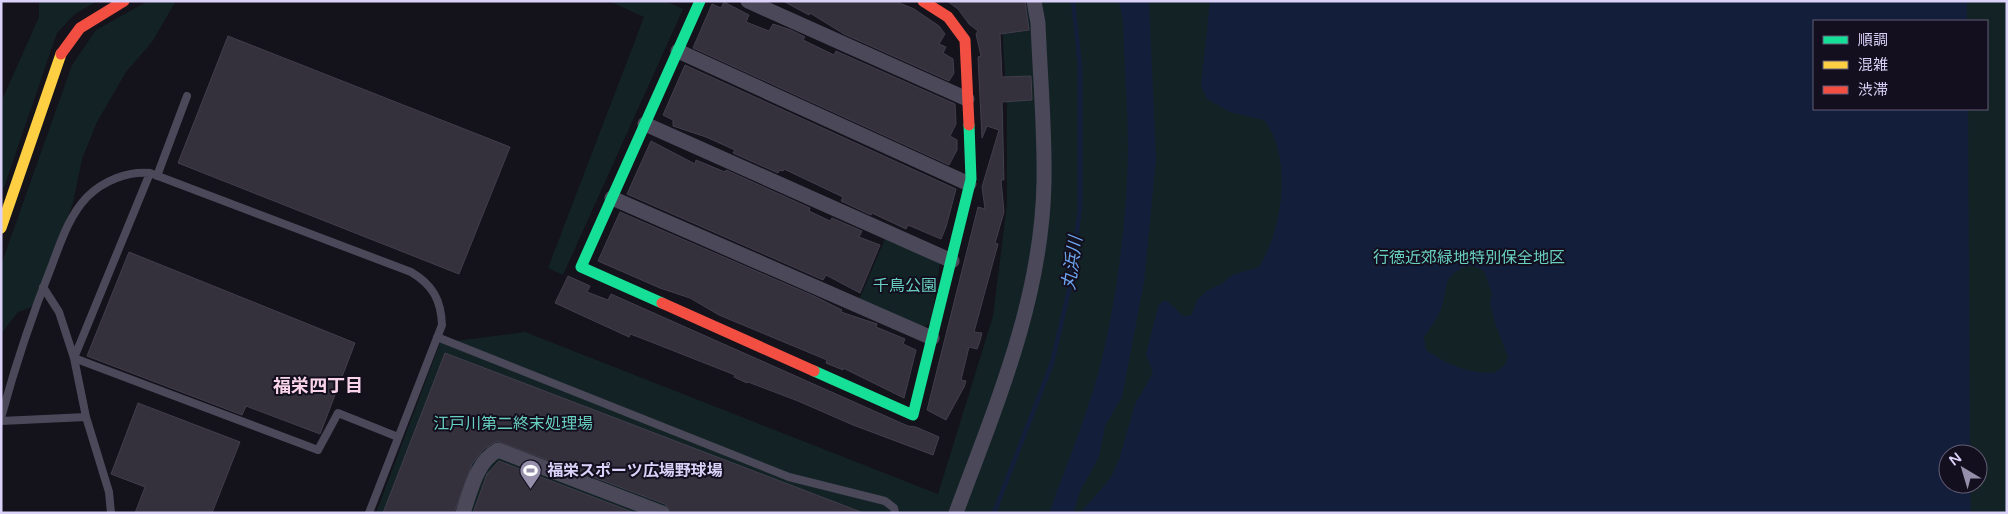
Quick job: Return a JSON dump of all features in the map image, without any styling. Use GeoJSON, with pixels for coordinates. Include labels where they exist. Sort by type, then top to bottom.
{"type":"FeatureCollection","features":[{"type":"Feature","properties":{"kind":"street"},"geometry":{"type":"LineString","coordinates":[[1,228],[58,62],[68,39],[91,19],[124,1]]}},
{"type":"Feature","properties":{"kind":"street"},"geometry":{"type":"LineString","coordinates":[[700,1],[581,267],[913,415],[970,184],[965,40],[948,17],[923,1]]}},
{"type":"Feature","properties":{"kind":"street"},"geometry":{"type":"LineString","coordinates":[[748,1],[967,99]]}},
{"type":"Feature","properties":{"kind":"street"},"geometry":{"type":"LineString","coordinates":[[956,513],[1005,386],[1020,339],[1036,255],[1044,182],[1038,23],[1034,1]]}},
{"type":"Feature","properties":{"kind":"street"},"geometry":{"type":"LineString","coordinates":[[678,51],[970,184]]}},
{"type":"Feature","properties":{"kind":"street"},"geometry":{"type":"LineString","coordinates":[[645,124],[952,261]]}},
{"type":"Feature","properties":{"kind":"street"},"geometry":{"type":"LineString","coordinates":[[612,198],[932,338]]}},
{"type":"Feature","properties":{"kind":"street"},"geometry":{"type":"LineString","coordinates":[[463,513],[481,464],[489,455],[498,450],[662,513]]}},
{"type":"Feature","properties":{"kind":"lane"},"geometry":{"type":"LineString","coordinates":[[74,358],[187,96]]}},
{"type":"Feature","properties":{"kind":"lane"},"geometry":{"type":"LineString","coordinates":[[86,417],[1,420],[17,358],[69,223],[87,198],[118,177],[139,172],[154,174],[411,272],[423,279],[436,293],[441,309],[442,325],[369,513]]}},
{"type":"Feature","properties":{"kind":"lane"},"geometry":{"type":"LineString","coordinates":[[43,287],[59,312],[74,358],[86,417],[109,492],[111,513]]}},
{"type":"Feature","properties":{"kind":"lane"},"geometry":{"type":"LineString","coordinates":[[436,337],[789,478],[885,501],[894,508],[895,513]]}},
{"type":"Feature","properties":{"kind":"lane"},"geometry":{"type":"LineString","coordinates":[[74,358],[318,450],[338,413],[398,437]]}},
{"type":"Feature","properties":{"kind":"green space"},"geometry":{"type":"Polygon","coordinates":[[[39,1],[97,1],[75,14],[57,33],[1,196],[1,102],[39,17],[39,1]]]}},
{"type":"Feature","properties":{"kind":"green space"},"geometry":{"type":"Polygon","coordinates":[[[148,1],[176,1],[152,42],[126,72],[97,122],[82,159],[73,203],[34,306],[18,312],[1,334],[1,265],[72,65],[96,30],[148,1]]]}},
{"type":"Feature","properties":{"kind":"green space"},"geometry":{"type":"Polygon","coordinates":[[[609,1],[666,1],[683,9],[563,275],[548,268],[644,17],[609,1]]]}},
{"type":"Feature","properties":{"kind":"green space","name":"行徳近郊緑地特別保全地区"},"geometry":{"type":"Polygon","coordinates":[[[996,1],[2007,1],[2007,513],[376,513],[440,343],[525,332],[938,494],[993,316],[1007,204],[1007,107],[1002,26],[996,1]]]}},
{"type":"Feature","properties":{"kind":"green space","name":"千鳥公園"},"geometry":{"type":"Polygon","coordinates":[[[885,239],[940,263],[931,323],[922,328],[858,302],[885,239]]]}},
{"type":"Feature","properties":{"kind":"water","name":"行徳近郊緑地特別保全地区"},"geometry":{"type":"Polygon","coordinates":[[[1119,1],[1149,1],[1156,160],[1144,282],[1122,397],[1105,426],[1099,457],[1080,491],[1074,512],[1081,512],[1110,479],[1119,460],[1135,404],[1153,373],[1146,354],[1159,304],[1166,300],[1183,316],[1192,315],[1197,300],[1207,291],[1223,283],[1232,275],[1259,267],[1274,233],[1279,214],[1281,173],[1279,153],[1273,135],[1264,120],[1230,112],[1207,99],[1201,86],[1210,1],[1967,1],[1967,20],[1813,20],[1813,110],[1968,110],[1970,444],[1938,444],[1938,494],[1970,494],[1971,513],[1049,513],[1092,395],[1103,355],[1124,228],[1128,151],[1123,22],[1119,1]],[[1474,266],[1465,267],[1452,275],[1447,284],[1441,309],[1424,337],[1426,350],[1442,360],[1476,372],[1494,373],[1504,366],[1508,357],[1490,304],[1492,293],[1484,271],[1474,266]]]}},
{"type":"Feature","properties":{"kind":"building"},"geometry":{"type":"Polygon","coordinates":[[[783,1],[895,1],[914,9],[939,26],[945,34],[939,44],[946,47],[943,53],[953,59],[954,73],[949,81],[844,34],[810,13],[809,15],[783,1]]]}},
{"type":"Feature","properties":{"kind":"building"},"geometry":{"type":"Polygon","coordinates":[[[947,1],[1025,1],[1029,30],[1000,34],[1002,77],[1031,76],[1032,100],[1002,102],[1004,180],[1001,180],[1004,212],[995,243],[998,244],[974,332],[982,333],[979,344],[977,349],[969,347],[961,380],[966,381],[946,420],[927,410],[978,207],[985,209],[982,187],[999,130],[987,126],[982,138],[978,57],[981,56],[976,34],[978,31],[969,24],[958,9],[947,1]]]}},
{"type":"Feature","properties":{"kind":"building"},"geometry":{"type":"Polygon","coordinates":[[[724,2],[749,15],[746,22],[769,31],[773,24],[791,30],[805,37],[803,40],[834,55],[836,51],[955,104],[956,124],[950,136],[957,140],[957,150],[949,165],[693,48],[712,4],[721,8],[724,2]]]}},
{"type":"Feature","properties":{"kind":"building"},"geometry":{"type":"Polygon","coordinates":[[[228,36],[510,147],[459,274],[178,163],[228,36]]]}},
{"type":"Feature","properties":{"kind":"building"},"geometry":{"type":"Polygon","coordinates":[[[685,65],[956,189],[941,239],[908,225],[906,229],[872,213],[871,215],[841,201],[843,197],[784,169],[778,173],[733,153],[735,150],[706,137],[673,126],[673,120],[663,115],[685,65]]]}},
{"type":"Feature","properties":{"kind":"building"},"geometry":{"type":"Polygon","coordinates":[[[651,141],[695,164],[696,160],[725,172],[726,170],[810,208],[809,211],[830,221],[832,218],[862,231],[859,237],[880,245],[860,293],[826,275],[823,280],[627,194],[651,141]]]}},
{"type":"Feature","properties":{"kind":"building"},"geometry":{"type":"Polygon","coordinates":[[[620,212],[816,297],[842,310],[841,312],[877,324],[876,327],[905,339],[903,344],[916,350],[904,398],[843,368],[843,370],[826,363],[827,360],[719,315],[690,298],[660,288],[598,261],[620,212]]]}},
{"type":"Feature","properties":{"kind":"building"},"geometry":{"type":"Polygon","coordinates":[[[129,252],[355,343],[320,434],[246,406],[242,415],[87,356],[129,252]]]}},
{"type":"Feature","properties":{"kind":"building"},"geometry":{"type":"Polygon","coordinates":[[[568,276],[590,286],[587,292],[608,300],[611,294],[908,426],[916,427],[939,437],[933,455],[853,425],[798,401],[747,383],[734,377],[735,375],[641,338],[630,334],[629,337],[555,303],[568,276]]]}},
{"type":"Feature","properties":{"kind":"building"},"geometry":{"type":"Polygon","coordinates":[[[445,353],[861,513],[671,513],[665,504],[497,441],[484,449],[472,464],[454,513],[383,513],[445,353]]]}},
{"type":"Feature","properties":{"kind":"building"},"geometry":{"type":"Polygon","coordinates":[[[138,403],[240,442],[212,513],[135,513],[145,487],[111,474],[138,403]]]}},
{"type":"Feature","properties":{"kind":"building","name":"福栄スポーツ広場野球場"},"geometry":{"type":"Polygon","coordinates":[[[499,461],[635,513],[473,513],[487,474],[499,461]]]}},
{"type":"Feature","properties":{"kind":"waterway","name":"丸浜川"},"geometry":{"type":"LineString","coordinates":[[994,513],[1052,363],[1070,286],[1080,207],[1080,66],[1073,1]]}},
{"type":"Feature","properties":{"kind":"traffic: fast"},"geometry":{"type":"LineString","coordinates":[[662,303],[581,267],[700,1]]}},
{"type":"Feature","properties":{"kind":"traffic: fast"},"geometry":{"type":"LineString","coordinates":[[814,371],[913,415],[971,179],[969,125]]}},
{"type":"Feature","properties":{"kind":"traffic: slow"},"geometry":{"type":"LineString","coordinates":[[1,228],[61,54]]}},
{"type":"Feature","properties":{"kind":"traffic: jam"},"geometry":{"type":"LineString","coordinates":[[61,54],[80,28],[124,1]]}},
{"type":"Feature","properties":{"kind":"traffic: jam"},"geometry":{"type":"LineString","coordinates":[[923,1],[948,17],[965,40],[969,125]]}},
{"type":"Feature","properties":{"kind":"traffic: jam"},"geometry":{"type":"LineString","coordinates":[[662,303],[814,371]]}},
{"type":"Feature","properties":{"kind":"place","name":"福栄スポーツ広場野球場"},"geometry":{"type":"Point","coordinates":[531,489]}},
{"type":"Feature","properties":{"kind":"district","name":"福栄四丁目"},"geometry":{"type":"Point","coordinates":[318,386]}},
{"type":"Feature","properties":{"kind":"park label","name":"江戸川第二終末処理場"},"geometry":{"type":"Point","coordinates":[513,423]}}]}
